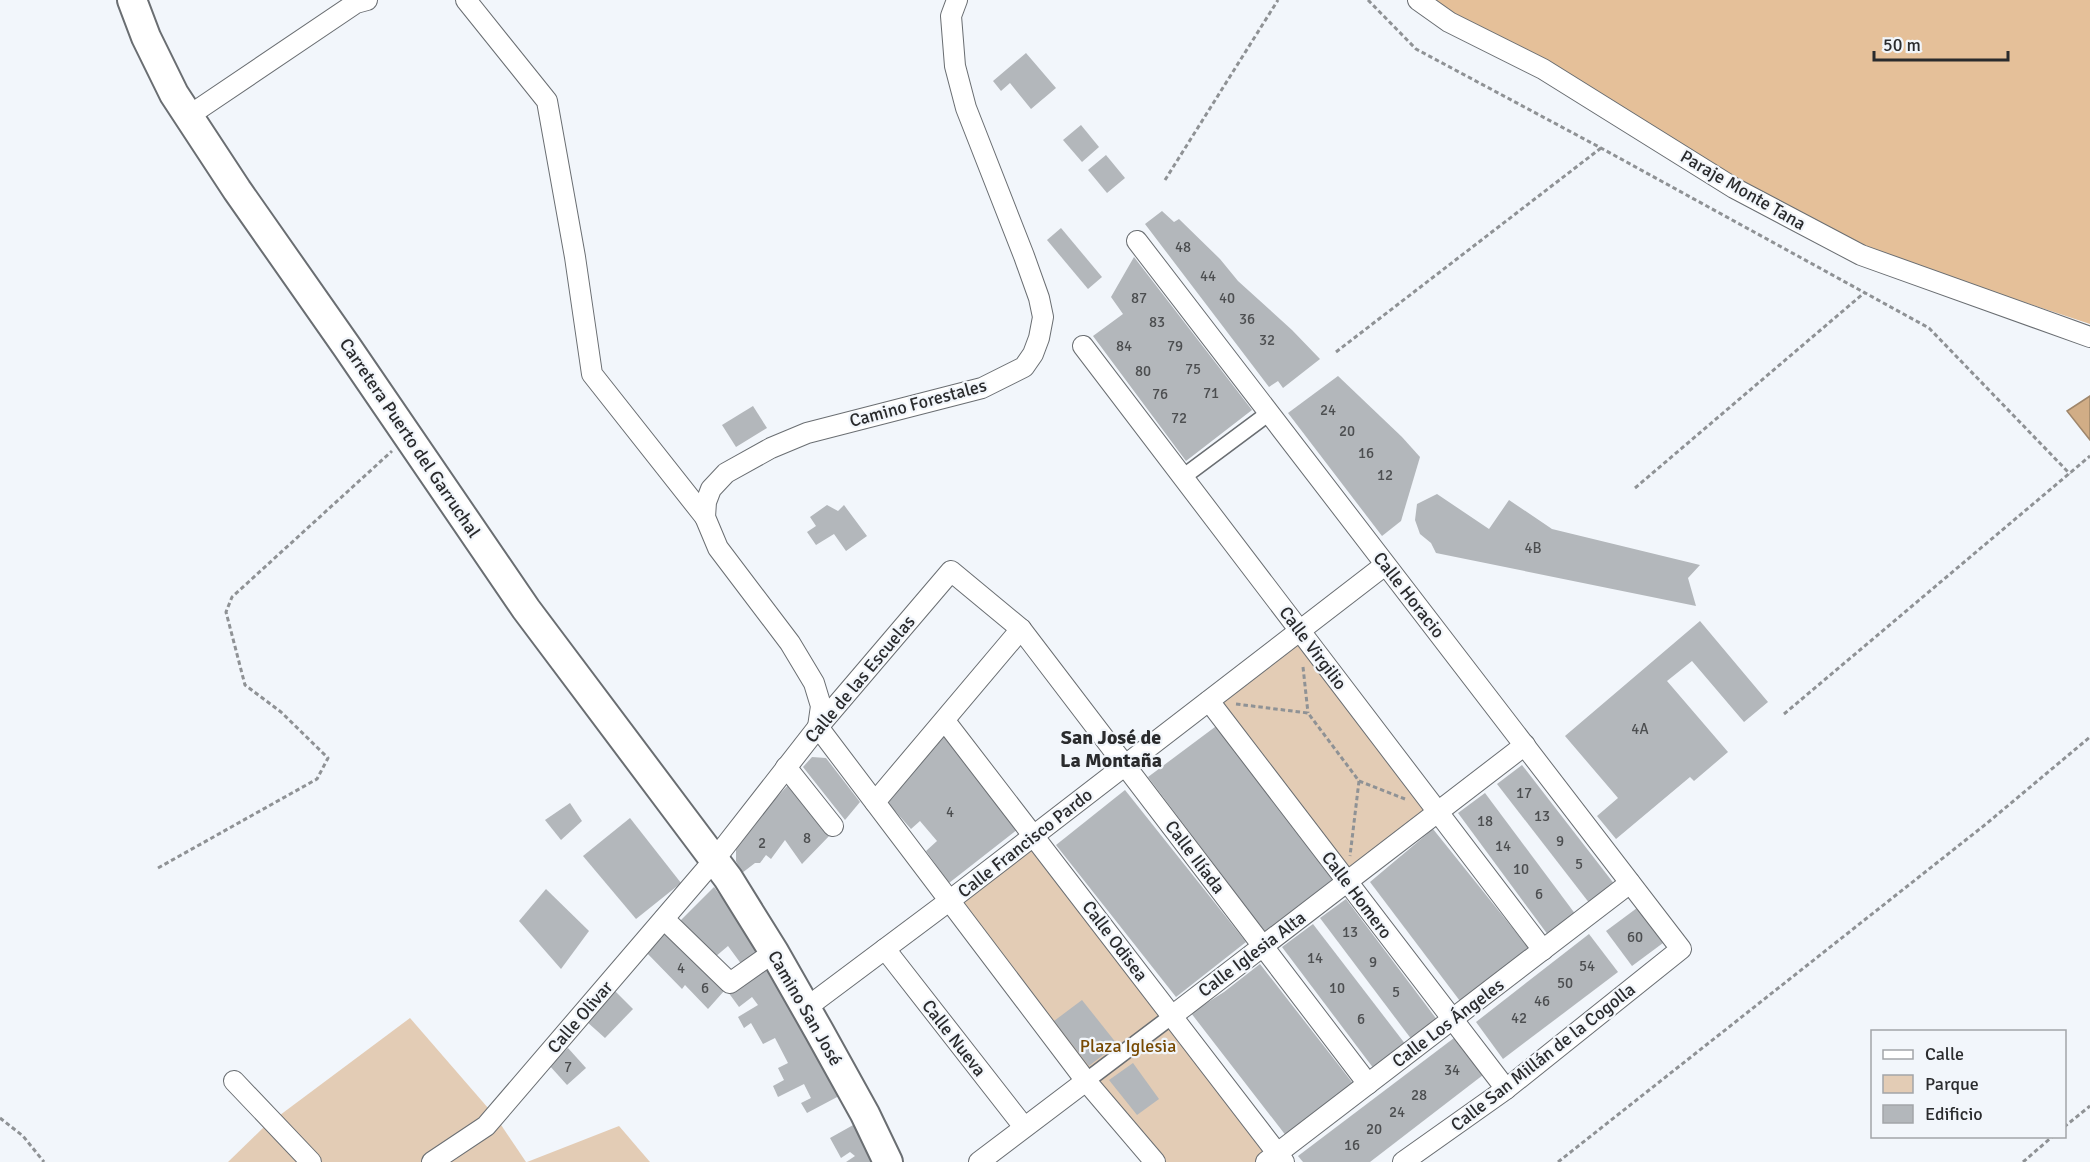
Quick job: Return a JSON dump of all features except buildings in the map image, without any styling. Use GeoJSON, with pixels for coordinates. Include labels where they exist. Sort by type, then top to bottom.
{"type":"FeatureCollection","features":[{"type":"Feature","properties":{"kind":"main road","name":"Carretera Puerto del Garruchal"},"geometry":{"type":"LineString","coordinates":[[132,0],[158,64],[187,117],[526,609],[715,860]]}},
{"type":"Feature","properties":{"kind":"main road","name":"Camino San José"},"geometry":{"type":"LineString","coordinates":[[715,860],[774,952],[865,1114],[888,1162]]}},
{"type":"Feature","properties":{"kind":"street"},"geometry":{"type":"LineString","coordinates":[[187,117],[356,3],[367,0]]}},
{"type":"Feature","properties":{"kind":"street"},"geometry":{"type":"LineString","coordinates":[[466,0],[547,101],[575,257],[592,374],[705,517],[718,548],[790,643],[814,683],[821,706],[818,727],[1086,1081],[1155,1162]]}},
{"type":"Feature","properties":{"kind":"street","name":"Camino Forestales"},"geometry":{"type":"LineString","coordinates":[[705,517],[706,502],[711,489],[726,473],[771,448],[807,433],[982,388],[1024,367],[1033,354],[1043,317],[1039,298],[966,108],[955,66],[951,26],[951,16],[957,0]]}},
{"type":"Feature","properties":{"kind":"street","name":"Paraje Monte Tana"},"geometry":{"type":"LineString","coordinates":[[1418,0],[1449,22],[1543,69],[1734,188],[1861,255],[2090,337]]}},
{"type":"Feature","properties":{"kind":"street","name":"Calle Horacio"},"geometry":{"type":"LineString","coordinates":[[1137,241],[1681,949]]}},
{"type":"Feature","properties":{"kind":"street","name":"Calle Virgilio"},"geometry":{"type":"LineString","coordinates":[[1083,346],[1544,950]]}},
{"type":"Feature","properties":{"kind":"street"},"geometry":{"type":"LineString","coordinates":[[1183,477],[1269,413]]}},
{"type":"Feature","properties":{"kind":"street","name":"Calle Francisco Pardo"},"geometry":{"type":"LineString","coordinates":[[806,1008],[950,901],[1385,565]]}},
{"type":"Feature","properties":{"kind":"street","name":"Calle de las Escuelas"},"geometry":{"type":"LineString","coordinates":[[715,860],[818,727],[951,571],[1022,629]]}},
{"type":"Feature","properties":{"kind":"street"},"geometry":{"type":"LineString","coordinates":[[874,802],[1022,629]]}},
{"type":"Feature","properties":{"kind":"street","name":"Calle Ilíada"},"geometry":{"type":"LineString","coordinates":[[1022,629],[1368,1084]]}},
{"type":"Feature","properties":{"kind":"street","name":"Calle Homero"},"geometry":{"type":"LineString","coordinates":[[1209,701],[1506,1089]]}},
{"type":"Feature","properties":{"kind":"street","name":"Calle Odisea"},"geometry":{"type":"LineString","coordinates":[[945,721],[1172,1016],[1276,1159]]}},
{"type":"Feature","properties":{"kind":"street","name":"Calle Iglesia Alta"},"geometry":{"type":"LineString","coordinates":[[979,1162],[1525,745]]}},
{"type":"Feature","properties":{"kind":"street"},"geometry":{"type":"LineString","coordinates":[[786,767],[833,826]]}},
{"type":"Feature","properties":{"kind":"street","name":"Calle Olivar"},"geometry":{"type":"LineString","coordinates":[[432,1162],[486,1126],[715,860]]}},
{"type":"Feature","properties":{"kind":"street","name":"Calle Los Ángeles"},"geometry":{"type":"LineString","coordinates":[[1276,1159],[1368,1084],[1630,883]]}},
{"type":"Feature","properties":{"kind":"street"},"geometry":{"type":"LineString","coordinates":[[664,920],[730,983],[774,952]]}},
{"type":"Feature","properties":{"kind":"street","name":"Calle Nueva"},"geometry":{"type":"LineString","coordinates":[[885,949],[1024,1127]]}},
{"type":"Feature","properties":{"kind":"street","name":"Calle San Millán de la Cogolla"},"geometry":{"type":"LineString","coordinates":[[1403,1162],[1506,1089],[1681,949]]}},
{"type":"Feature","properties":{"kind":"street"},"geometry":{"type":"LineString","coordinates":[[234,1081],[306,1161]]}},
{"type":"Feature","properties":{"kind":"path"},"geometry":{"type":"LineString","coordinates":[[1165,180],[1278,0]]}},
{"type":"Feature","properties":{"kind":"path"},"geometry":{"type":"LineString","coordinates":[[1368,0],[1416,49],[1929,328],[2070,474]]}},
{"type":"Feature","properties":{"kind":"path"},"geometry":{"type":"LineString","coordinates":[[1336,352],[1601,148]]}},
{"type":"Feature","properties":{"kind":"path"},"geometry":{"type":"LineString","coordinates":[[1635,488],[1864,293]]}},
{"type":"Feature","properties":{"kind":"path"},"geometry":{"type":"LineString","coordinates":[[158,868],[317,779],[328,758],[281,712],[245,685],[226,612],[232,597],[408,436]]}},
{"type":"Feature","properties":{"kind":"path"},"geometry":{"type":"LineString","coordinates":[[1784,714],[2090,456]]}},
{"type":"Feature","properties":{"kind":"path"},"geometry":{"type":"LineString","coordinates":[[1303,666],[1308,713],[1359,782],[1438,812]]}},
{"type":"Feature","properties":{"kind":"path"},"geometry":{"type":"LineString","coordinates":[[1209,701],[1308,713]]}},
{"type":"Feature","properties":{"kind":"path"},"geometry":{"type":"LineString","coordinates":[[1558,1162],[1986,824],[2090,737]]}},
{"type":"Feature","properties":{"kind":"path"},"geometry":{"type":"LineString","coordinates":[[1347,882],[1359,782]]}},
{"type":"Feature","properties":{"kind":"path"},"geometry":{"type":"LineString","coordinates":[[2066,1125],[2090,1106]]}},
{"type":"Feature","properties":{"kind":"path"},"geometry":{"type":"LineString","coordinates":[[0,1118],[23,1136],[44,1162]]}},
{"type":"Feature","properties":{"kind":"path"},"geometry":{"type":"LineString","coordinates":[[2023,1162],[2053,1138]]}},
{"type":"Feature","properties":{"kind":"green space"},"geometry":{"type":"Polygon","coordinates":[[[1300,631],[1438,812],[1347,882],[1209,701],[1300,631]]]}},
{"type":"Feature","properties":{"kind":"green space","name":"Plaza Iglesia"},"geometry":{"type":"Polygon","coordinates":[[[1034,836],[1278,1154],[1266,1162],[1155,1162],[949,901],[1034,836]]]}},
{"type":"Feature","properties":{"kind":"green space"},"geometry":{"type":"Polygon","coordinates":[[[410,1018],[495,1116],[526,1162],[228,1162],[264,1127],[410,1018]]]}},
{"type":"Feature","properties":{"kind":"green space"},"geometry":{"type":"Polygon","coordinates":[[[619,1126],[650,1162],[527,1162],[619,1126]]]}},
{"type":"Feature","properties":{"kind":"shaded area"},"geometry":{"type":"Polygon","coordinates":[[[1429,0],[2090,0],[2090,324],[1867,250],[1767,201],[1429,0]]]}},
{"type":"Feature","properties":{"kind":"shaded area"},"geometry":{"type":"Polygon","coordinates":[[[2090,396],[2090,440],[2067,411],[2090,396]]]}},
{"type":"Feature","properties":{"kind":"district","name":"San José de La Montaña"},"geometry":{"type":"Point","coordinates":[1111,748]}}]}
